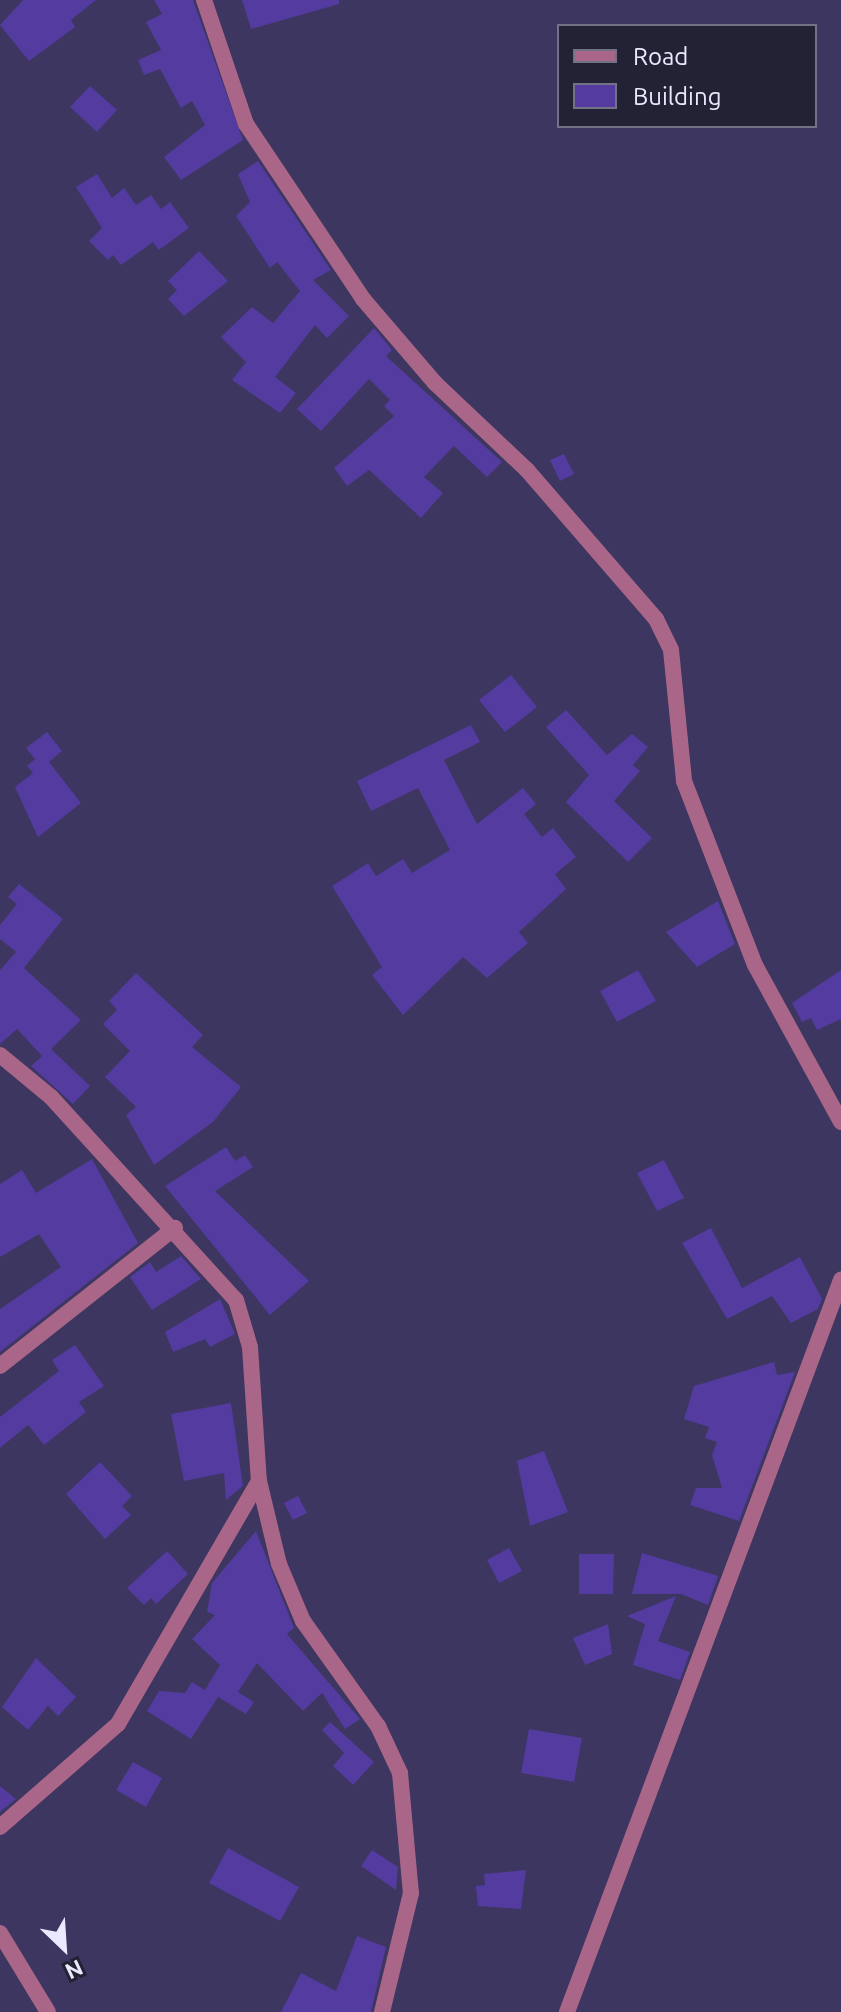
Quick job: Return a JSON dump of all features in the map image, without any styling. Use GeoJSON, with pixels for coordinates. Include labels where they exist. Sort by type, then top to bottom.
{"type":"FeatureCollection","features":[{"type":"Feature","properties":{"kind":"street"},"geometry":{"type":"LineString","coordinates":[[204,0],[246,124],[345,275],[435,383],[500,441],[656,619],[671,650],[684,781],[755,965],[841,1122]]}},
{"type":"Feature","properties":{"kind":"street"},"geometry":{"type":"LineString","coordinates":[[2,1059],[175,1228],[236,1300],[250,1347],[259,1481],[279,1564],[303,1621],[378,1726],[400,1773],[411,1893],[382,2012]]}},
{"type":"Feature","properties":{"kind":"street"},"geometry":{"type":"LineString","coordinates":[[0,1366],[175,1228]]}},
{"type":"Feature","properties":{"kind":"street"},"geometry":{"type":"LineString","coordinates":[[567,2012],[841,1280]]}},
{"type":"Feature","properties":{"kind":"street"},"geometry":{"type":"LineString","coordinates":[[0,1827],[118,1724],[259,1481]]}},
{"type":"Feature","properties":{"kind":"street"},"geometry":{"type":"LineString","coordinates":[[0,1933],[48,2012]]}},
{"type":"Feature","properties":{"kind":"building"},"geometry":{"type":"Polygon","coordinates":[[[23,0],[96,0],[71,20],[75,27],[29,61],[0,25],[23,0]]]}},
{"type":"Feature","properties":{"kind":"building"},"geometry":{"type":"Polygon","coordinates":[[[154,0],[193,0],[243,140],[181,180],[164,157],[205,125],[192,101],[181,108],[160,69],[144,75],[138,60],[161,50],[146,22],[162,14],[154,0]]]}},
{"type":"Feature","properties":{"kind":"building"},"geometry":{"type":"Polygon","coordinates":[[[242,0],[339,0],[339,4],[251,29],[242,0]]]}},
{"type":"Feature","properties":{"kind":"building"},"geometry":{"type":"Polygon","coordinates":[[[90,86],[117,110],[97,132],[70,107],[90,86]]]}},
{"type":"Feature","properties":{"kind":"building"},"geometry":{"type":"Polygon","coordinates":[[[258,161],[331,270],[313,280],[349,316],[327,338],[315,325],[275,377],[296,393],[280,413],[232,380],[246,362],[221,337],[252,307],[273,323],[300,291],[277,262],[270,268],[236,216],[250,202],[238,174],[258,161]]]}},
{"type":"Feature","properties":{"kind":"building"},"geometry":{"type":"Polygon","coordinates":[[[97,174],[112,198],[124,188],[136,205],[151,195],[161,209],[170,202],[189,228],[159,250],[153,242],[121,265],[113,255],[108,260],[89,241],[102,228],[76,187],[97,174]]]}},
{"type":"Feature","properties":{"kind":"building"},"geometry":{"type":"Polygon","coordinates":[[[199,251],[228,281],[184,316],[168,299],[177,290],[168,281],[199,251]]]}},
{"type":"Feature","properties":{"kind":"building"},"geometry":{"type":"Polygon","coordinates":[[[374,328],[392,350],[386,356],[502,462],[487,477],[454,446],[424,477],[443,493],[421,518],[369,470],[347,486],[334,468],[394,416],[384,406],[390,400],[369,379],[321,431],[297,409],[374,328]]]}},
{"type":"Feature","properties":{"kind":"building"},"geometry":{"type":"Polygon","coordinates":[[[564,454],[574,474],[560,481],[550,460],[564,454]]]}},
{"type":"Feature","properties":{"kind":"building"},"geometry":{"type":"Polygon","coordinates":[[[511,675],[537,707],[505,732],[479,700],[511,675]]]}},
{"type":"Feature","properties":{"kind":"building"},"geometry":{"type":"Polygon","coordinates":[[[566,710],[607,755],[632,734],[648,747],[633,765],[640,771],[614,801],[652,838],[628,862],[566,802],[589,775],[546,727],[566,710]]]}},
{"type":"Feature","properties":{"kind":"building"},"geometry":{"type":"Polygon","coordinates":[[[471,725],[480,742],[444,760],[477,824],[523,788],[536,804],[524,814],[542,837],[553,828],[576,857],[555,874],[566,889],[519,932],[528,943],[487,978],[463,957],[403,1015],[372,975],[382,967],[332,886],[368,863],[376,876],[403,859],[412,873],[450,850],[418,788],[371,811],[357,781],[471,725]]]}},
{"type":"Feature","properties":{"kind":"building"},"geometry":{"type":"Polygon","coordinates":[[[47,732],[62,751],[49,762],[81,803],[38,837],[15,787],[33,773],[27,766],[35,759],[26,748],[47,732]]]}},
{"type":"Feature","properties":{"kind":"building"},"geometry":{"type":"Polygon","coordinates":[[[19,884],[63,919],[24,968],[81,1020],[51,1049],[90,1086],[73,1104],[31,1066],[42,1056],[17,1029],[0,1044],[0,970],[16,952],[0,939],[0,925],[17,904],[8,897],[19,884]]]}},
{"type":"Feature","properties":{"kind":"building"},"geometry":{"type":"Polygon","coordinates":[[[718,901],[735,944],[697,967],[666,932],[718,901]]]}},
{"type":"Feature","properties":{"kind":"building"},"geometry":{"type":"Polygon","coordinates":[[[638,970],[656,1001],[617,1022],[600,991],[638,970]]]}},
{"type":"Feature","properties":{"kind":"building"},"geometry":{"type":"Polygon","coordinates":[[[841,970],[841,1019],[817,1030],[811,1018],[802,1022],[792,1003],[841,970]]]}},
{"type":"Feature","properties":{"kind":"building"},"geometry":{"type":"Polygon","coordinates":[[[136,973],[203,1035],[192,1047],[241,1087],[213,1122],[154,1165],[126,1115],[136,1107],[105,1077],[130,1051],[103,1024],[117,1010],[109,1001],[136,973]]]}},
{"type":"Feature","properties":{"kind":"building"},"geometry":{"type":"Polygon","coordinates":[[[226,1147],[235,1161],[245,1155],[253,1167],[215,1191],[309,1281],[270,1315],[165,1186],[226,1147]]]}},
{"type":"Feature","properties":{"kind":"building"},"geometry":{"type":"Polygon","coordinates":[[[92,1159],[138,1243],[0,1352],[0,1309],[61,1267],[39,1234],[0,1257],[0,1184],[22,1170],[36,1193],[92,1159]]]}},
{"type":"Feature","properties":{"kind":"building"},"geometry":{"type":"Polygon","coordinates":[[[664,1160],[684,1198],[657,1211],[637,1173],[664,1160]]]}},
{"type":"Feature","properties":{"kind":"building"},"geometry":{"type":"Polygon","coordinates":[[[711,1228],[742,1288],[800,1257],[822,1299],[818,1309],[791,1323],[772,1296],[727,1319],[682,1243],[711,1228]]]}},
{"type":"Feature","properties":{"kind":"building"},"geometry":{"type":"Polygon","coordinates":[[[181,1256],[201,1279],[152,1310],[130,1277],[150,1262],[156,1272],[181,1256]]]}},
{"type":"Feature","properties":{"kind":"building"},"geometry":{"type":"Polygon","coordinates":[[[220,1299],[235,1334],[210,1347],[205,1339],[173,1352],[165,1332],[220,1299]]]}},
{"type":"Feature","properties":{"kind":"building"},"geometry":{"type":"Polygon","coordinates":[[[75,1345],[104,1386],[79,1402],[86,1412],[44,1445],[28,1425],[0,1448],[0,1417],[59,1371],[52,1360],[75,1345]]]}},
{"type":"Feature","properties":{"kind":"building"},"geometry":{"type":"Polygon","coordinates":[[[774,1362],[777,1375],[795,1372],[739,1521],[690,1505],[696,1488],[722,1488],[712,1455],[717,1442],[705,1438],[709,1427],[684,1419],[694,1386],[774,1362]]]}},
{"type":"Feature","properties":{"kind":"building"},"geometry":{"type":"Polygon","coordinates":[[[231,1403],[243,1486],[226,1500],[224,1473],[184,1481],[171,1414],[231,1403]]]}},
{"type":"Feature","properties":{"kind":"building"},"geometry":{"type":"Polygon","coordinates":[[[544,1451],[568,1512],[530,1526],[517,1461],[544,1451]]]}},
{"type":"Feature","properties":{"kind":"building"},"geometry":{"type":"Polygon","coordinates":[[[100,1462],[132,1496],[122,1506],[131,1515],[105,1539],[66,1494],[100,1462]]]}},
{"type":"Feature","properties":{"kind":"building"},"geometry":{"type":"Polygon","coordinates":[[[298,1496],[307,1513],[293,1520],[284,1503],[298,1496]]]}},
{"type":"Feature","properties":{"kind":"building"},"geometry":{"type":"Polygon","coordinates":[[[256,1531],[294,1628],[287,1634],[360,1719],[345,1729],[322,1693],[303,1711],[257,1663],[238,1692],[254,1702],[246,1714],[218,1697],[191,1739],[147,1711],[159,1691],[185,1693],[192,1682],[205,1690],[220,1665],[192,1639],[215,1615],[207,1612],[212,1583],[256,1531]]]}},
{"type":"Feature","properties":{"kind":"building"},"geometry":{"type":"Polygon","coordinates":[[[509,1548],[522,1571],[499,1583],[487,1560],[509,1548]]]}},
{"type":"Feature","properties":{"kind":"building"},"geometry":{"type":"Polygon","coordinates":[[[167,1551],[188,1574],[156,1604],[151,1598],[144,1605],[127,1588],[167,1551]]]}},
{"type":"Feature","properties":{"kind":"building"},"geometry":{"type":"Polygon","coordinates":[[[642,1553],[718,1576],[708,1605],[681,1594],[632,1594],[642,1553]]]}},
{"type":"Feature","properties":{"kind":"building"},"geometry":{"type":"Polygon","coordinates":[[[579,1554],[614,1554],[613,1594],[579,1594],[579,1554]]]}},
{"type":"Feature","properties":{"kind":"building"},"geometry":{"type":"Polygon","coordinates":[[[676,1596],[658,1641],[690,1652],[680,1680],[633,1665],[645,1624],[627,1616],[676,1596]]]}},
{"type":"Feature","properties":{"kind":"building"},"geometry":{"type":"Polygon","coordinates":[[[608,1624],[612,1654],[585,1665],[573,1638],[608,1624]]]}},
{"type":"Feature","properties":{"kind":"building"},"geometry":{"type":"Polygon","coordinates":[[[36,1658],[76,1697],[58,1716],[48,1706],[28,1730],[2,1707],[36,1658]]]}},
{"type":"Feature","properties":{"kind":"building"},"geometry":{"type":"Polygon","coordinates":[[[330,1722],[374,1762],[353,1785],[333,1766],[344,1753],[322,1730],[330,1722]]]}},
{"type":"Feature","properties":{"kind":"building"},"geometry":{"type":"Polygon","coordinates":[[[529,1729],[582,1738],[574,1782],[521,1773],[529,1729]]]}},
{"type":"Feature","properties":{"kind":"building"},"geometry":{"type":"Polygon","coordinates":[[[133,1762],[162,1778],[146,1807],[116,1790],[133,1762]]]}},
{"type":"Feature","properties":{"kind":"building"},"geometry":{"type":"Polygon","coordinates":[[[0,1786],[16,1799],[0,1812],[0,1786]]]}},
{"type":"Feature","properties":{"kind":"building"},"geometry":{"type":"Polygon","coordinates":[[[228,1848],[299,1887],[280,1921],[209,1883],[228,1848]]]}},
{"type":"Feature","properties":{"kind":"building"},"geometry":{"type":"Polygon","coordinates":[[[372,1850],[398,1867],[396,1890],[361,1866],[372,1850]]]}},
{"type":"Feature","properties":{"kind":"building"},"geometry":{"type":"Polygon","coordinates":[[[526,1870],[521,1909],[478,1906],[476,1886],[485,1885],[484,1874],[526,1870]]]}},
{"type":"Feature","properties":{"kind":"building"},"geometry":{"type":"Polygon","coordinates":[[[357,1936],[386,1947],[371,2012],[281,2012],[301,1973],[336,1991],[357,1936]]]}}]}
